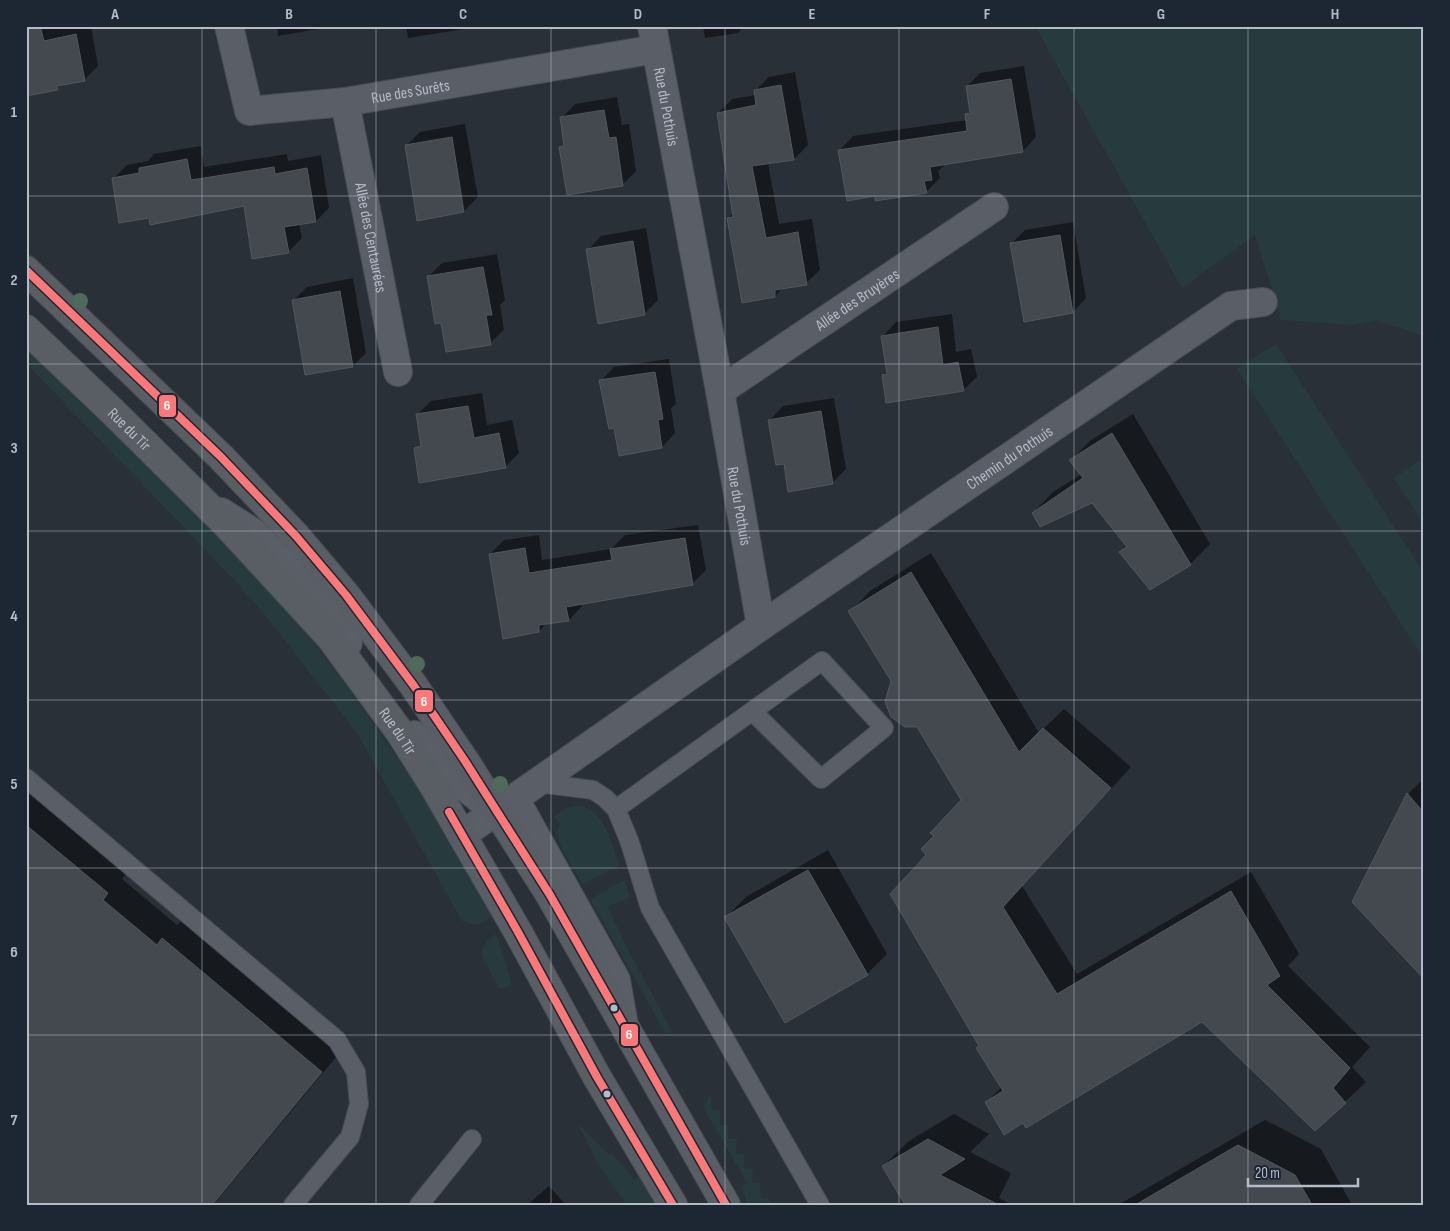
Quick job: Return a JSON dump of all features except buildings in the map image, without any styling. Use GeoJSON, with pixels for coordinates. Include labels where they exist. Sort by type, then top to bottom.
{"type":"FeatureCollection","features":[{"type":"Feature","properties":{"kind":"main road"},"geometry":{"type":"LineString","coordinates":[[26,270],[221,457],[296,536],[346,595],[414,686],[465,761],[506,805],[550,895],[726,1205]]}},
{"type":"Feature","properties":{"kind":"main road","name":"Rue du Tir"},"geometry":{"type":"LineString","coordinates":[[26,329],[226,524],[330,636],[399,731],[432,783],[518,932],[598,1078],[673,1205]]}},
{"type":"Feature","properties":{"kind":"street","name":"Rue des Surêts"},"geometry":{"type":"LineString","coordinates":[[229,26],[249,111],[346,102],[654,38]]}},
{"type":"Feature","properties":{"kind":"street","name":"Rue du Pothuis"},"geometry":{"type":"LineString","coordinates":[[654,38],[720,391],[761,626]]}},
{"type":"Feature","properties":{"kind":"street","name":"Allée des Centaurées"},"geometry":{"type":"LineString","coordinates":[[346,102],[398,372]]}},
{"type":"Feature","properties":{"kind":"street","name":"Allée des Bruyères"},"geometry":{"type":"LineString","coordinates":[[720,391],[994,207]]}},
{"type":"Feature","properties":{"kind":"street","name":"Chemin du Pothuis"},"geometry":{"type":"LineString","coordinates":[[761,626],[1231,306],[1263,302]]}},
{"type":"Feature","properties":{"kind":"street"},"geometry":{"type":"LineString","coordinates":[[199,497],[254,533],[314,596],[438,766],[506,805],[552,865],[616,980],[624,1024]]}},
{"type":"Feature","properties":{"kind":"street"},"geometry":{"type":"LineString","coordinates":[[462,835],[761,626]]}},
{"type":"Feature","properties":{"kind":"lane"},"geometry":{"type":"LineString","coordinates":[[616,809],[822,661],[884,728],[821,779],[753,712]]}},
{"type":"Feature","properties":{"kind":"lane"},"geometry":{"type":"LineString","coordinates":[[26,778],[337,1040],[356,1072],[360,1104],[350,1137],[292,1205]]}},
{"type":"Feature","properties":{"kind":"lane"},"geometry":{"type":"LineString","coordinates":[[538,782],[593,790],[616,809],[635,857],[650,908],[820,1205]]}},
{"type":"Feature","properties":{"kind":"lane"},"geometry":{"type":"LineString","coordinates":[[419,1205],[472,1140]]}},
{"type":"Feature","properties":{"kind":"green space"},"geometry":{"type":"Polygon","coordinates":[[[1035,26],[1424,26],[1424,337],[1378,320],[1350,325],[1281,320],[1255,235],[1182,288],[1035,26]]]}},
{"type":"Feature","properties":{"kind":"green space"},"geometry":{"type":"Polygon","coordinates":[[[26,344],[143,455],[275,595],[306,632],[418,786],[495,916],[477,925],[462,921],[357,733],[265,615],[238,584],[26,363],[26,344]]]}},
{"type":"Feature","properties":{"kind":"green space"},"geometry":{"type":"Polygon","coordinates":[[[1276,344],[1424,573],[1424,659],[1237,369],[1276,344]]]}},
{"type":"Feature","properties":{"kind":"green space"},"geometry":{"type":"Polygon","coordinates":[[[1424,458],[1424,524],[1394,478],[1424,458]]]}},
{"type":"Feature","properties":{"kind":"green space"},"geometry":{"type":"Polygon","coordinates":[[[571,806],[582,807],[598,817],[609,835],[619,865],[583,884],[564,854],[558,837],[560,823],[554,817],[571,806]]]}},
{"type":"Feature","properties":{"kind":"green space"},"geometry":{"type":"Polygon","coordinates":[[[625,880],[630,898],[608,906],[625,944],[672,1031],[666,1034],[590,899],[625,880]]]}},
{"type":"Feature","properties":{"kind":"green space"},"geometry":{"type":"Polygon","coordinates":[[[496,934],[512,986],[499,989],[482,956],[486,943],[496,934]]]}},
{"type":"Feature","properties":{"kind":"green space"},"geometry":{"type":"Polygon","coordinates":[[[711,1095],[712,1110],[720,1110],[720,1125],[728,1125],[728,1139],[737,1139],[736,1154],[744,1154],[744,1168],[753,1169],[752,1183],[760,1183],[761,1198],[769,1198],[770,1205],[747,1205],[742,1186],[747,1183],[706,1112],[704,1104],[711,1095]]]}},
{"type":"Feature","properties":{"kind":"green space"},"geometry":{"type":"Polygon","coordinates":[[[578,1124],[609,1155],[611,1153],[633,1180],[641,1175],[658,1205],[627,1205],[598,1164],[578,1124]]]}},
{"type":"Feature","properties":{"kind":"transit line","name":"6"},"geometry":{"type":"LineString","coordinates":[[26,270],[221,457],[296,536],[346,595],[414,686],[465,761],[550,895],[726,1205]]}},
{"type":"Feature","properties":{"kind":"transit line","name":"6"},"geometry":{"type":"LineString","coordinates":[[449,812],[518,932],[597,1077],[673,1205]]}}]}
